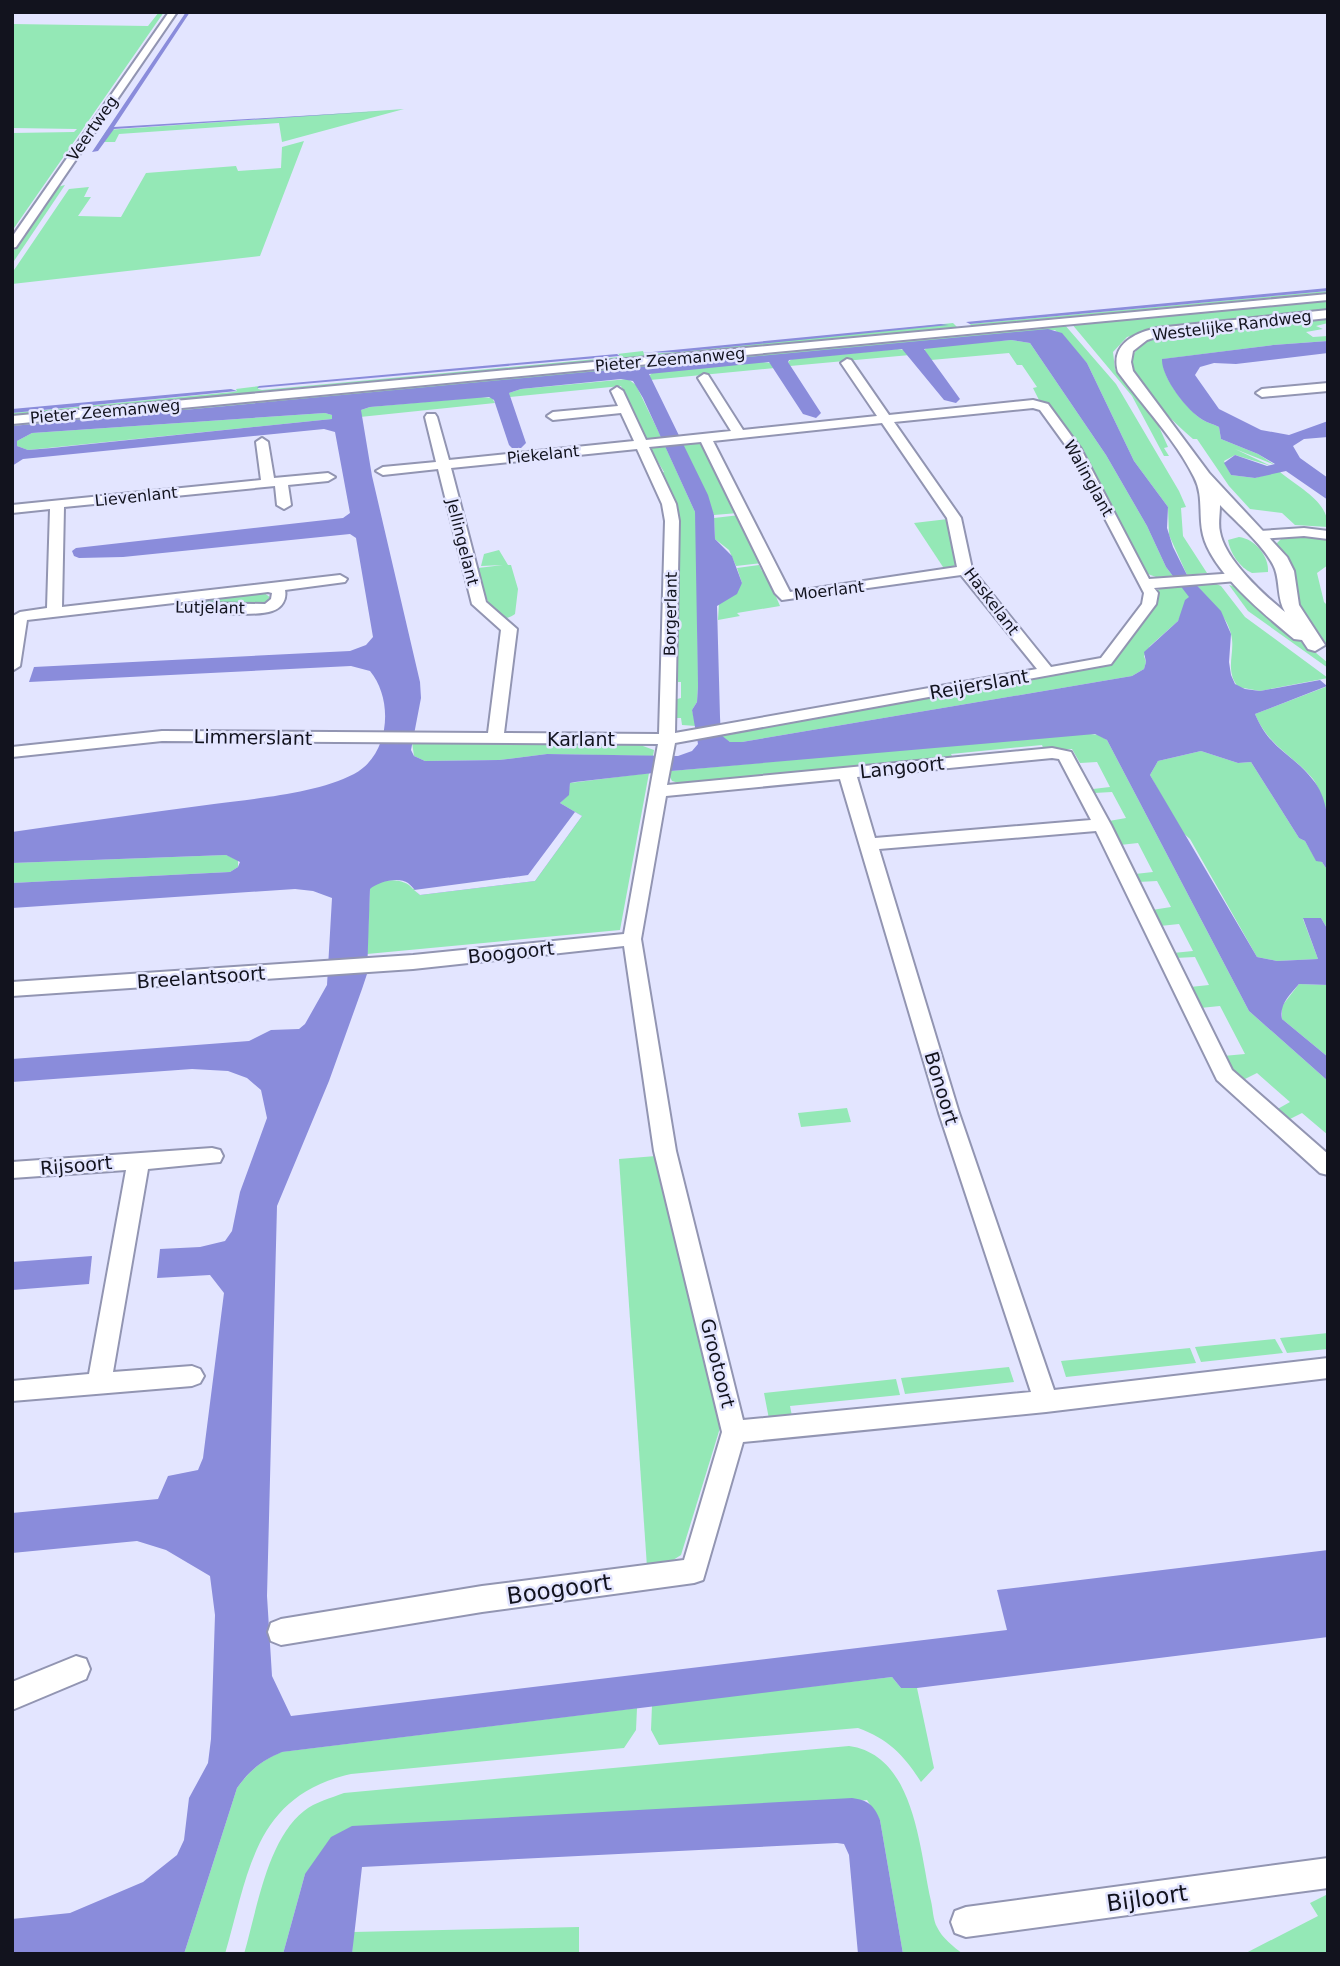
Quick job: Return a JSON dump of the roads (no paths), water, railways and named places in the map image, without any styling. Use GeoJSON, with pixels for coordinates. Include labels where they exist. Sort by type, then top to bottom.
{"type":"FeatureCollection","features":[{"type":"Feature","properties":{"kind":"street","name":"Veertweg"},"geometry":{"type":"LineString","coordinates":[[12,245],[173,12]]}},
{"type":"Feature","properties":{"kind":"street","name":"Pieter Zeemanweg"},"geometry":{"type":"LineString","coordinates":[[12,420],[1328,298]]}},
{"type":"Feature","properties":{"kind":"street","name":"Westelijke Randweg"},"geometry":{"type":"LineString","coordinates":[[1322,650],[1290,606],[1286,579],[1278,557],[1203,477],[1126,372],[1122,362],[1126,349],[1142,337],[1163,331],[1328,314]]}},
{"type":"Feature","properties":{"kind":"street"},"geometry":{"type":"LineString","coordinates":[[847,363],[884,418]]}},
{"type":"Feature","properties":{"kind":"street"},"geometry":{"type":"LineString","coordinates":[[704,378],[738,433]]}},
{"type":"Feature","properties":{"kind":"street"},"geometry":{"type":"LineString","coordinates":[[1262,393],[1328,387]]}},
{"type":"Feature","properties":{"kind":"street"},"geometry":{"type":"LineString","coordinates":[[617,391],[645,443]]}},
{"type":"Feature","properties":{"kind":"street","name":"Walinglant"},"geometry":{"type":"LineString","coordinates":[[645,443],[1026,403],[1044,407],[1075,449],[1144,583]]}},
{"type":"Feature","properties":{"kind":"street","name":"Piekelant"},"geometry":{"type":"LineString","coordinates":[[553,416],[626,410]]}},
{"type":"Feature","properties":{"kind":"street","name":"Jellingelant"},"geometry":{"type":"LineString","coordinates":[[431,417],[479,604],[509,629],[495,739]]}},
{"type":"Feature","properties":{"kind":"street","name":"Haskelant"},"geometry":{"type":"LineString","coordinates":[[884,418],[954,518],[965,570],[1047,672]]}},
{"type":"Feature","properties":{"kind":"street","name":"Moerlant"},"geometry":{"type":"LineString","coordinates":[[699,437],[782,593],[787,597],[965,570]]}},
{"type":"Feature","properties":{"kind":"street"},"geometry":{"type":"LineString","coordinates":[[262,442],[284,505]]}},
{"type":"Feature","properties":{"kind":"street","name":"Piekelant"},"geometry":{"type":"LineString","coordinates":[[443,465],[645,443]]}},
{"type":"Feature","properties":{"kind":"street","name":"Borgerlant"},"geometry":{"type":"LineString","coordinates":[[645,443],[669,504],[672,521],[666,744],[661,784]]}},
{"type":"Feature","properties":{"kind":"street"},"geometry":{"type":"LineString","coordinates":[[383,471],[443,465]]}},
{"type":"Feature","properties":{"kind":"street","name":"Lievenlant"},"geometry":{"type":"LineString","coordinates":[[12,509],[328,477]]}},
{"type":"Feature","properties":{"kind":"street","name":"Westelijke Randweg"},"geometry":{"type":"LineString","coordinates":[[1203,477],[1211,500],[1211,532],[1216,547],[1237,577],[1264,606],[1322,650]]}},
{"type":"Feature","properties":{"kind":"street"},"geometry":{"type":"LineString","coordinates":[[54,611],[57,504]]}},
{"type":"Feature","properties":{"kind":"street"},"geometry":{"type":"LineString","coordinates":[[1211,532],[1233,528],[1260,535],[1304,531],[1328,535]]}},
{"type":"Feature","properties":{"kind":"street"},"geometry":{"type":"LineString","coordinates":[[1144,583],[1237,577],[1268,583],[1286,579]]}},
{"type":"Feature","properties":{"kind":"street","name":"Lutjelant"},"geometry":{"type":"LineString","coordinates":[[12,666],[20,616],[118,604],[268,608],[276,604],[279,597],[279,591],[269,587],[340,579]]}},
{"type":"Feature","properties":{"kind":"street","name":"Reijerslant"},"geometry":{"type":"LineString","coordinates":[[666,744],[690,735],[729,727],[1106,661],[1149,604],[1151,593],[1144,583]]}},
{"type":"Feature","properties":{"kind":"street","name":"Limmerslant"},"geometry":{"type":"LineString","coordinates":[[12,752],[162,736],[495,739]]}},
{"type":"Feature","properties":{"kind":"street","name":"Karlant"},"geometry":{"type":"LineString","coordinates":[[495,739],[666,744]]}},
{"type":"Feature","properties":{"kind":"street","name":"Langoort"},"geometry":{"type":"LineString","coordinates":[[661,784],[847,773],[1059,753],[1071,761],[1224,1075],[1328,1167]]}},
{"type":"Feature","properties":{"kind":"street","name":"Bonoort"},"geometry":{"type":"LineString","coordinates":[[847,773],[949,1113],[1046,1401]]}},
{"type":"Feature","properties":{"kind":"street","name":"Grootoort"},"geometry":{"type":"LineString","coordinates":[[661,784],[632,939],[666,1151],[734,1432],[1046,1401],[1328,1368]]}},
{"type":"Feature","properties":{"kind":"street"},"geometry":{"type":"LineString","coordinates":[[867,844],[1102,825]]}},
{"type":"Feature","properties":{"kind":"street","name":"Boogoort"},"geometry":{"type":"LineString","coordinates":[[389,964],[632,939]]}},
{"type":"Feature","properties":{"kind":"street","name":"Breelantsoort"},"geometry":{"type":"LineString","coordinates":[[12,989],[389,964]]}},
{"type":"Feature","properties":{"kind":"street","name":"Rijsoort"},"geometry":{"type":"LineString","coordinates":[[12,1170],[212,1156]]}},
{"type":"Feature","properties":{"kind":"street","name":"Rijsoort"},"geometry":{"type":"LineString","coordinates":[[99,1384],[139,1160]]}},
{"type":"Feature","properties":{"kind":"street"},"geometry":{"type":"LineString","coordinates":[[12,1391],[192,1376]]}},
{"type":"Feature","properties":{"kind":"street","name":"Boogoort"},"geometry":{"type":"LineString","coordinates":[[281,1632],[482,1599],[694,1571],[734,1432]]}},
{"type":"Feature","properties":{"kind":"street"},"geometry":{"type":"LineString","coordinates":[[12,1696],[76,1669]]}},
{"type":"Feature","properties":{"kind":"street","name":"Bijloort"},"geometry":{"type":"LineString","coordinates":[[966,1922],[1328,1873]]}},
{"type":"Feature","properties":{"kind":"water"},"geometry":{"type":"Polygon","coordinates":[[[186,12],[190,12],[114,127],[383,111],[114,129],[98,151],[92,152],[186,12]]]}},
{"type":"Feature","properties":{"kind":"water"},"geometry":{"type":"Polygon","coordinates":[[[1328,288],[1328,291],[970,324],[966,322],[1328,288]]]}},
{"type":"Feature","properties":{"kind":"water"},"geometry":{"type":"Polygon","coordinates":[[[949,325],[679,352],[642,353],[949,325]]]}},
{"type":"Feature","properties":{"kind":"water"},"geometry":{"type":"Polygon","coordinates":[[[1048,329],[1062,333],[1087,363],[1134,461],[1168,507],[1167,528],[1187,575],[1221,611],[1231,634],[1229,662],[1235,684],[1245,689],[1260,691],[1320,680],[1327,686],[1255,714],[1267,736],[1305,771],[1324,800],[1329,836],[1328,871],[1322,862],[1316,861],[1305,841],[1299,838],[1251,762],[1238,763],[1201,751],[1158,761],[1150,775],[1257,957],[1277,961],[1318,959],[1303,918],[1321,918],[1328,930],[1328,985],[1299,984],[1286,1000],[1282,1019],[1328,1057],[1328,1081],[1249,1011],[1107,740],[1095,734],[671,771],[570,783],[569,795],[560,803],[582,816],[535,881],[420,895],[408,883],[399,880],[373,886],[370,889],[367,974],[329,1081],[277,1206],[267,1596],[272,1676],[291,1716],[1007,1630],[997,1590],[1328,1550],[1328,1637],[917,1688],[901,1688],[892,1677],[282,1752],[256,1767],[237,1788],[184,1954],[12,1954],[12,1919],[70,1913],[143,1882],[177,1855],[184,1840],[189,1798],[208,1763],[215,1615],[210,1576],[166,1550],[137,1541],[12,1553],[12,1513],[158,1499],[168,1476],[198,1470],[203,1458],[224,1293],[210,1275],[157,1278],[160,1249],[200,1247],[225,1241],[232,1231],[240,1192],[267,1118],[261,1090],[247,1078],[228,1071],[192,1069],[12,1082],[12,1059],[249,1041],[271,1030],[299,1029],[305,1024],[327,985],[332,898],[313,891],[295,889],[12,908],[12,883],[230,872],[238,867],[240,862],[226,855],[12,863],[12,832],[267,797],[304,791],[339,781],[366,765],[375,754],[381,741],[385,711],[378,683],[370,671],[351,666],[29,682],[34,667],[350,651],[366,645],[373,637],[356,538],[350,534],[123,557],[79,558],[74,556],[72,551],[76,548],[343,518],[350,513],[335,432],[324,429],[23,459],[12,466],[12,426],[1048,329]],[[1011,340],[924,349],[960,399],[956,403],[944,400],[902,349],[789,360],[821,413],[816,418],[803,414],[769,362],[649,374],[708,495],[714,515],[715,539],[732,556],[742,583],[737,594],[717,606],[721,735],[730,742],[1132,676],[1144,669],[1144,652],[1178,621],[1185,600],[1189,597],[1166,567],[1147,526],[1106,455],[1030,343],[1011,340]],[[621,379],[521,389],[509,393],[526,443],[521,448],[512,448],[509,445],[494,400],[489,397],[361,410],[372,476],[420,682],[421,698],[411,750],[414,756],[425,761],[499,760],[547,754],[678,756],[692,751],[698,744],[692,710],[697,702],[698,686],[695,512],[643,398],[633,381],[621,379]],[[325,413],[32,433],[17,441],[17,446],[28,450],[52,448],[332,419],[332,415],[325,413]]]}},
{"type":"Feature","properties":{"kind":"water"},"geometry":{"type":"Polygon","coordinates":[[[1328,341],[1328,353],[1236,364],[1214,363],[1200,367],[1195,375],[1219,409],[1261,430],[1289,435],[1328,421],[1328,437],[1304,439],[1293,446],[1300,458],[1328,478],[1328,500],[1286,471],[1255,478],[1231,475],[1224,463],[1235,455],[1267,466],[1275,464],[1221,439],[1219,427],[1197,416],[1170,384],[1162,359],[1273,345],[1328,341]]]}},
{"type":"Feature","properties":{"kind":"water"},"geometry":{"type":"Polygon","coordinates":[[[617,354],[620,356],[257,388],[259,386],[617,354]]]}},
{"type":"Feature","properties":{"kind":"water"},"geometry":{"type":"Polygon","coordinates":[[[231,389],[237,391],[12,413],[12,409],[231,389]]]}},
{"type":"Feature","properties":{"kind":"water"},"geometry":{"type":"Polygon","coordinates":[[[92,1256],[89,1284],[12,1290],[12,1262],[92,1256]]]}},
{"type":"Feature","properties":{"kind":"water"},"geometry":{"type":"Polygon","coordinates":[[[852,1798],[870,1804],[880,1820],[903,1954],[858,1954],[849,1855],[844,1844],[837,1843],[362,1867],[352,1954],[283,1954],[305,1874],[331,1837],[352,1826],[852,1798]]]}}]}
